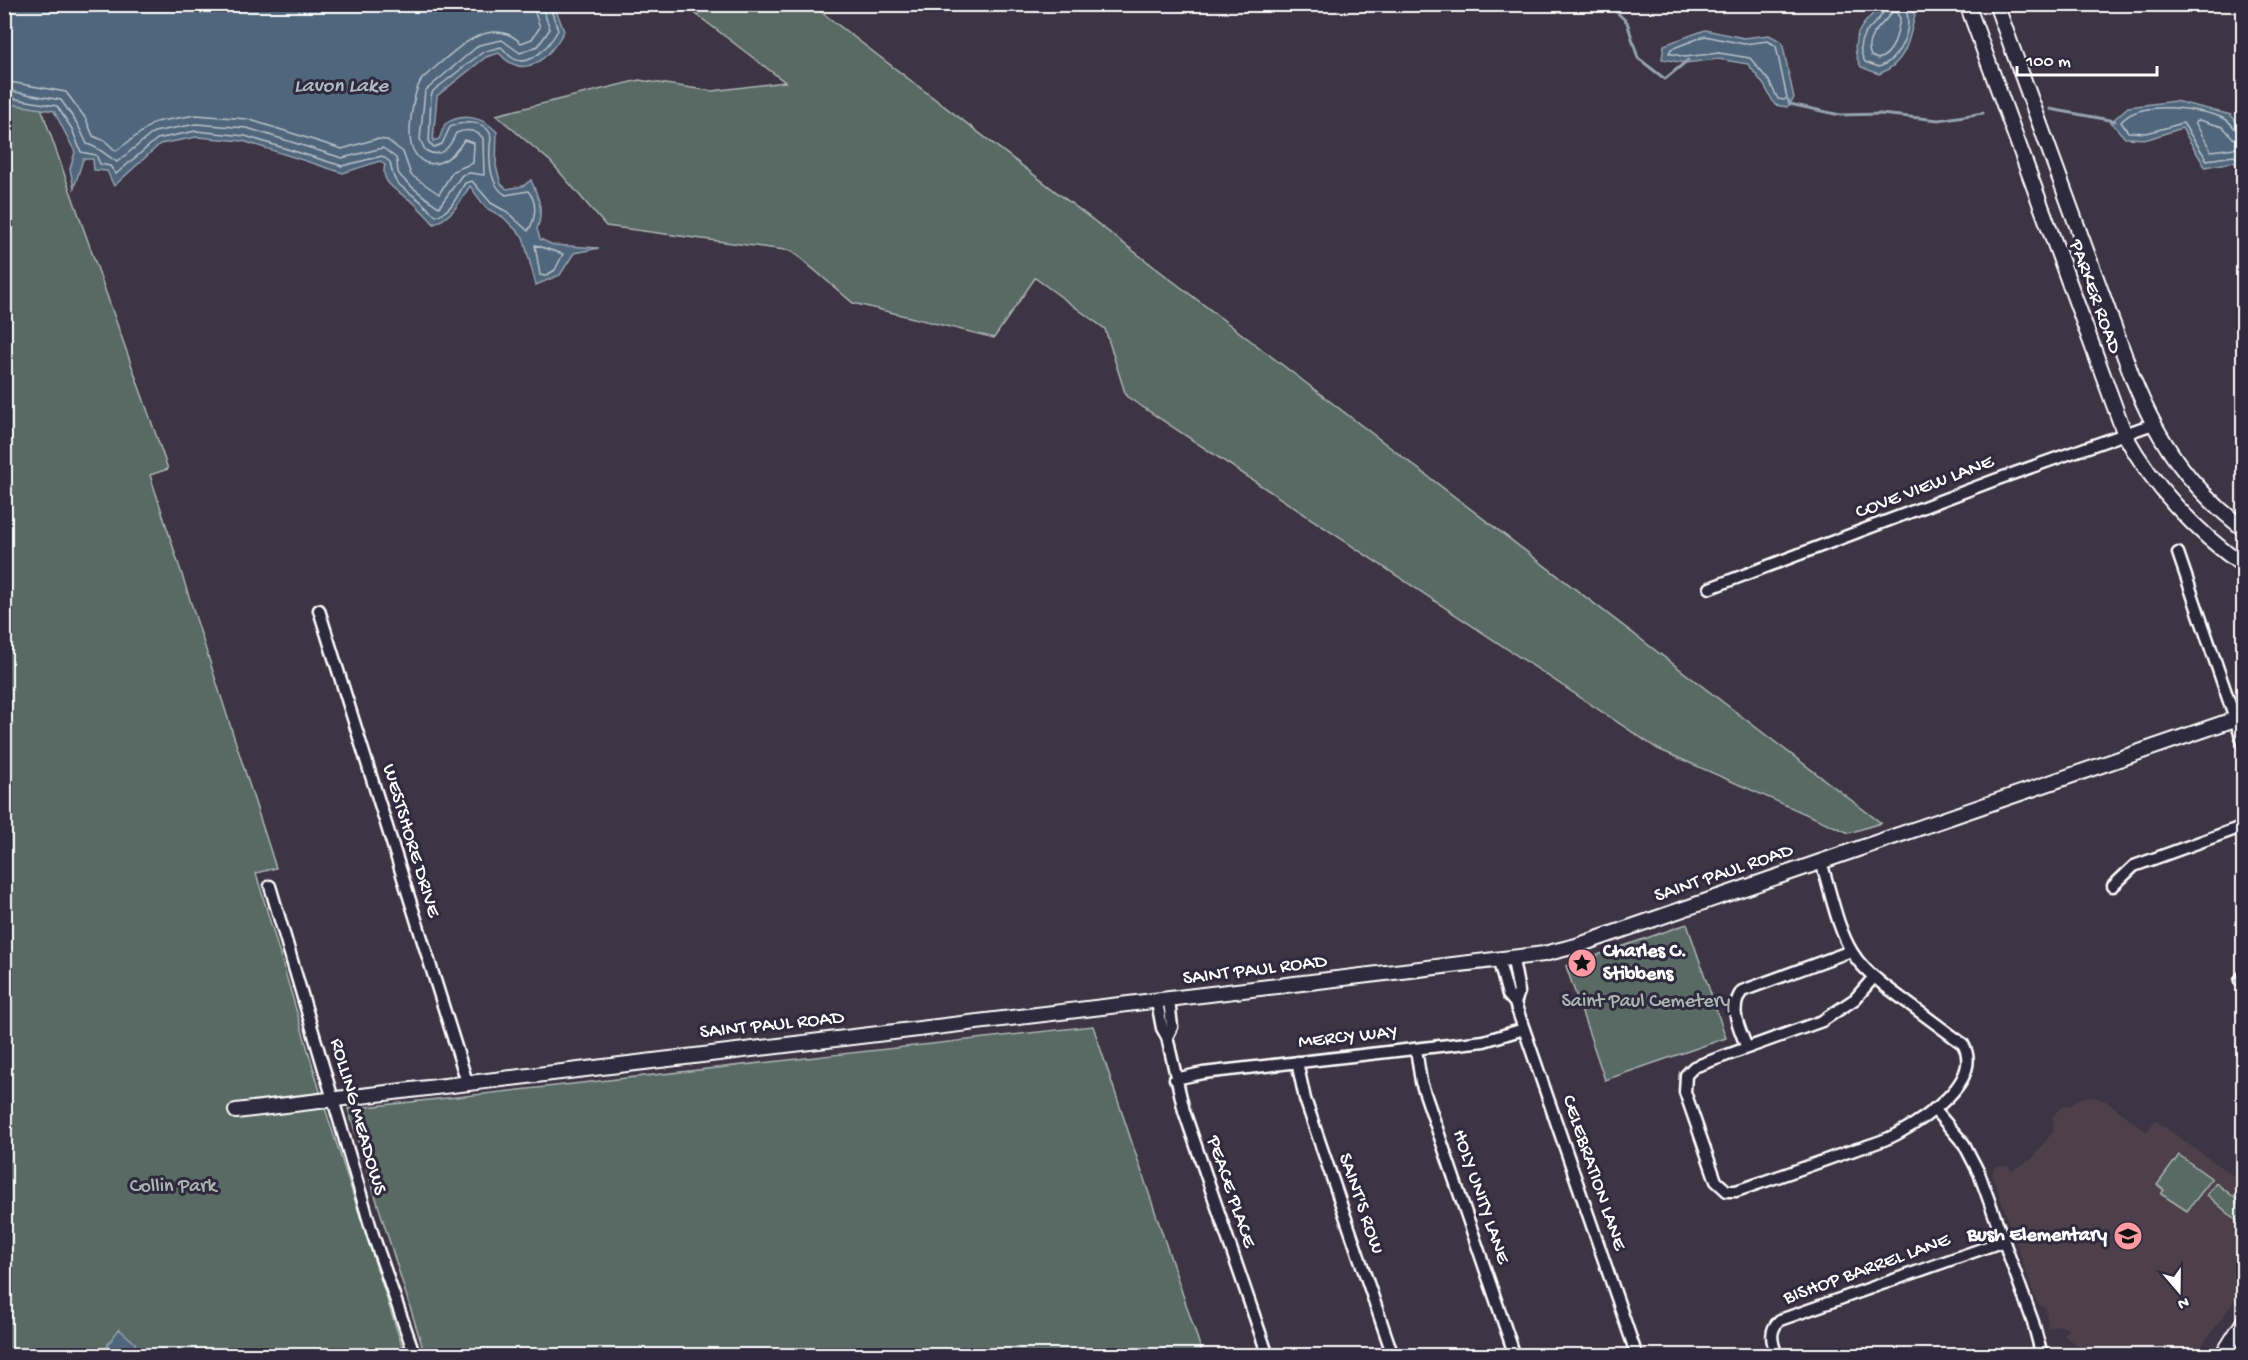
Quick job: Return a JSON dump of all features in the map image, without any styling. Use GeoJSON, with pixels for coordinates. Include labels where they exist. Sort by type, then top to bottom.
{"type":"FeatureCollection","features":[{"type":"Feature","properties":{"kind":"street","name":"PARKER ROAD"},"geometry":{"type":"LineString","coordinates":[[1968,4],[2125,435],[2139,460],[2172,501],[2215,544],[2244,566]]}},
{"type":"Feature","properties":{"kind":"street","name":"PARKER ROAD"},"geometry":{"type":"LineString","coordinates":[[1996,4],[2133,379],[2153,424],[2165,446],[2188,477],[2244,529]]}},
{"type":"Feature","properties":{"kind":"street","name":"COVE VIEW LANE"},"geometry":{"type":"LineString","coordinates":[[1710,588],[1995,480],[2153,424]]}},
{"type":"Feature","properties":{"kind":"street"},"geometry":{"type":"LineString","coordinates":[[2178,553],[2239,718],[2244,745]]}},
{"type":"Feature","properties":{"kind":"street","name":"WESTSHORE DRIVE"},"geometry":{"type":"LineString","coordinates":[[319,610],[467,1082]]}},
{"type":"Feature","properties":{"kind":"street","name":"SAINT PAUL ROAD"},"geometry":{"type":"LineString","coordinates":[[236,1111],[1506,961],[1576,946],[2239,718]]}},
{"type":"Feature","properties":{"kind":"street"},"geometry":{"type":"LineString","coordinates":[[2113,886],[2134,866],[2244,826]]}},
{"type":"Feature","properties":{"kind":"street"},"geometry":{"type":"LineString","coordinates":[[1821,862],[1851,951],[1874,977],[1963,1044],[1969,1058],[1967,1073],[1934,1109],[1895,1136],[1737,1191],[1727,1191],[1716,1181],[1685,1092],[1684,1080],[1694,1067],[1822,1021],[1855,999],[1874,977]]}},
{"type":"Feature","properties":{"kind":"street","name":"ROLLING MEADOWS"},"geometry":{"type":"LineString","coordinates":[[270,886],[335,1099],[369,1224],[415,1356]]}},
{"type":"Feature","properties":{"kind":"street"},"geometry":{"type":"LineString","coordinates":[[1747,1048],[1735,1014],[1735,1005],[1742,991],[1851,951]]}},
{"type":"Feature","properties":{"kind":"street","name":"CELEBRATION LANE"},"geometry":{"type":"LineString","coordinates":[[1506,961],[1519,992],[1515,1003],[1637,1356]]}},
{"type":"Feature","properties":{"kind":"street","name":"PEACE PLACE"},"geometry":{"type":"LineString","coordinates":[[1163,1001],[1172,1027],[1167,1037],[1175,1079],[1268,1356]]}},
{"type":"Feature","properties":{"kind":"street","name":"MERCY WAY"},"geometry":{"type":"LineString","coordinates":[[1175,1079],[1203,1073],[1484,1041],[1524,1029]]}},
{"type":"Feature","properties":{"kind":"street","name":"HOLY UNITY LANE"},"geometry":{"type":"LineString","coordinates":[[1416,1049],[1421,1082],[1515,1356]]}},
{"type":"Feature","properties":{"kind":"street","name":"SAINT'S ROW"},"geometry":{"type":"LineString","coordinates":[[1297,1062],[1305,1099],[1393,1356]]}},
{"type":"Feature","properties":{"kind":"street"},"geometry":{"type":"LineString","coordinates":[[1934,1109],[1964,1144],[1979,1173],[2033,1322],[2042,1356]]}},
{"type":"Feature","properties":{"kind":"street","name":"BISHOP BARREL LANE"},"geometry":{"type":"LineString","coordinates":[[1777,1356],[1771,1337],[1775,1324],[1780,1320],[2004,1241]]}},
{"type":"Feature","properties":{"kind":"street"},"geometry":{"type":"LineString","coordinates":[[2222,1356],[2244,1321]]}},
{"type":"Feature","properties":{"kind":"shaded area","name":"Bush Elementary"},"geometry":{"type":"Polygon","coordinates":[[[2089,1096],[2106,1101],[2147,1132],[2155,1120],[2243,1183],[2243,1289],[2195,1355],[2091,1355],[2064,1336],[2068,1329],[2060,1325],[2048,1329],[2046,1308],[2037,1303],[1992,1174],[1995,1166],[2009,1166],[2011,1171],[2032,1159],[2054,1130],[2053,1116],[2061,1107],[2072,1105],[2078,1099],[2089,1096]]]}},
{"type":"Feature","properties":{"kind":"green space"},"geometry":{"type":"Polygon","coordinates":[[[684,5],[812,5],[1881,823],[1849,833],[1658,749],[1126,396],[1105,329],[1035,278],[994,338],[853,303],[792,251],[606,226],[551,162],[496,115],[639,80],[712,91],[785,82],[684,5]]]}},
{"type":"Feature","properties":{"kind":"green space","name":"Collin Park"},"geometry":{"type":"Polygon","coordinates":[[[4,56],[25,62],[168,469],[150,475],[276,868],[256,873],[325,1108],[405,1355],[5,1355],[4,56]]]}},
{"type":"Feature","properties":{"kind":"green space","name":"Saint Paul Cemetery"},"geometry":{"type":"Polygon","coordinates":[[[1687,924],[1726,1038],[1605,1080],[1566,966],[1687,924]]]}},
{"type":"Feature","properties":{"kind":"green space"},"geometry":{"type":"Polygon","coordinates":[[[1093,1026],[1203,1355],[425,1355],[348,1109],[1093,1026]]]}},
{"type":"Feature","properties":{"kind":"green space"},"geometry":{"type":"Polygon","coordinates":[[[2179,1155],[2212,1179],[2187,1211],[2161,1194],[2164,1190],[2157,1185],[2179,1155]]]}},
{"type":"Feature","properties":{"kind":"green space"},"geometry":{"type":"Polygon","coordinates":[[[2216,1183],[2235,1198],[2239,1206],[2243,1207],[2243,1226],[2207,1195],[2216,1183]]]}},
{"type":"Feature","properties":{"kind":"water","name":"Lavon Lake"},"geometry":{"type":"Polygon","coordinates":[[[4,5],[554,5],[564,31],[552,50],[536,63],[527,66],[518,66],[509,62],[499,53],[486,57],[437,96],[433,141],[439,139],[445,124],[452,120],[466,117],[485,123],[497,132],[496,166],[501,184],[507,189],[523,186],[531,180],[540,204],[537,229],[540,239],[553,245],[599,248],[574,253],[560,275],[536,285],[523,237],[503,217],[486,208],[470,186],[451,213],[434,224],[414,203],[388,183],[384,172],[385,165],[380,161],[343,173],[243,141],[197,137],[160,144],[114,186],[107,171],[94,170],[93,159],[83,159],[74,188],[70,169],[75,152],[54,111],[5,103],[4,5]]]}},
{"type":"Feature","properties":{"kind":"water"},"geometry":{"type":"Polygon","coordinates":[[[1882,5],[1907,5],[1915,15],[1908,42],[1901,57],[1895,64],[1879,74],[1861,67],[1855,48],[1858,33],[1882,5]]]}},
{"type":"Feature","properties":{"kind":"water"},"geometry":{"type":"Polygon","coordinates":[[[1705,30],[1744,38],[1769,35],[1782,42],[1794,98],[1787,107],[1775,105],[1764,85],[1748,64],[1718,59],[1685,63],[1662,59],[1664,45],[1705,30]]]}},
{"type":"Feature","properties":{"kind":"water"},"geometry":{"type":"Polygon","coordinates":[[[2175,101],[2231,115],[2243,130],[2243,173],[2234,162],[2205,167],[2182,128],[2148,139],[2125,138],[2111,122],[2128,107],[2175,101]]]}},
{"type":"Feature","properties":{"kind":"water"},"geometry":{"type":"Polygon","coordinates":[[[119,1329],[135,1343],[136,1355],[106,1355],[108,1344],[119,1329]]]}},
{"type":"Feature","properties":{"kind":"waterway"},"geometry":{"type":"LineString","coordinates":[[1500,4],[1514,9],[1541,4]]}},
{"type":"Feature","properties":{"kind":"waterway"},"geometry":{"type":"LineString","coordinates":[[1608,4],[1627,22],[1638,58],[1665,79],[1688,60]]}},
{"type":"Feature","properties":{"kind":"waterway"},"geometry":{"type":"LineString","coordinates":[[1788,100],[1790,104],[1840,115],[1880,114],[1939,120],[1983,113]]}},
{"type":"Feature","properties":{"kind":"waterway"},"geometry":{"type":"LineString","coordinates":[[2050,109],[2115,121]]}},
{"type":"Feature","properties":{"kind":"place","name":"Charles C. Stibbens"},"geometry":{"type":"Point","coordinates":[1582,963]}},
{"type":"Feature","properties":{"kind":"place","name":"Bush Elementary"},"geometry":{"type":"Point","coordinates":[2128,1236]}}]}
